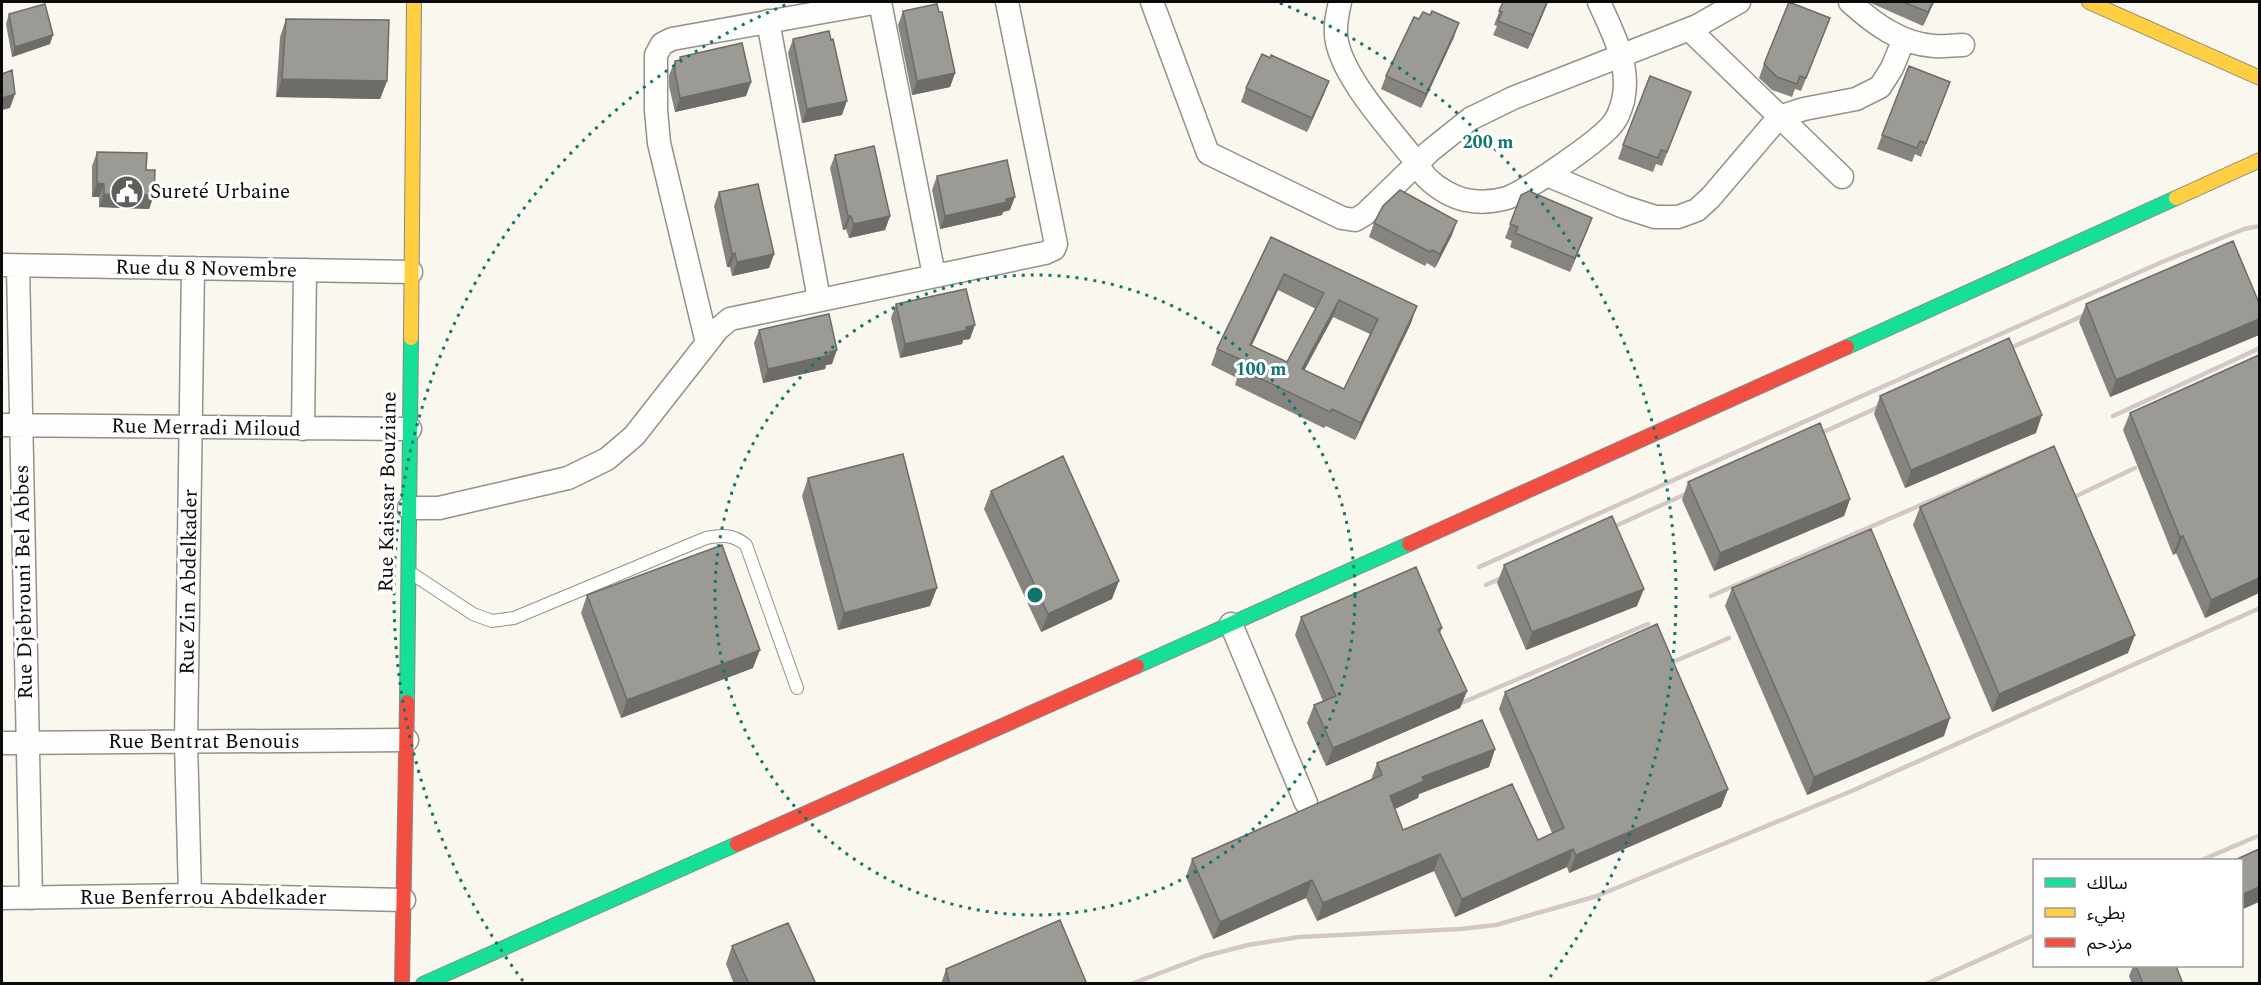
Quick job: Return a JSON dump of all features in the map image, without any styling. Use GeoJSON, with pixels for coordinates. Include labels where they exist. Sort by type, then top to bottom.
{"type":"FeatureCollection","features":[{"type":"Feature","properties":{"kind":"street","name":"Rue Kaissar Bouziane"},"geometry":{"type":"LineString","coordinates":[[402,984],[407,740],[414,2]]}},
{"type":"Feature","properties":{"kind":"street"},"geometry":{"type":"LineString","coordinates":[[707,343],[659,143],[656,110],[656,55],[662,44],[672,39],[879,2],[934,275]]}},
{"type":"Feature","properties":{"kind":"street"},"geometry":{"type":"LineString","coordinates":[[409,508],[438,508],[568,478],[607,459],[634,436],[718,329],[730,319],[1045,253],[1056,245],[1007,2]]}},
{"type":"Feature","properties":{"kind":"street"},"geometry":{"type":"LineString","coordinates":[[1152,2],[1204,144],[1212,155],[1342,218],[1354,220],[1365,214],[1417,163],[1470,119],[1513,98],[1689,29],[1739,2]]}},
{"type":"Feature","properties":{"kind":"street"},"geometry":{"type":"LineString","coordinates":[[1340,2],[1336,23],[1337,42],[1352,77],[1399,142],[1427,178],[1443,191],[1466,200],[1489,202],[1509,197],[1546,175],[1600,136],[1614,122],[1623,103],[1625,85],[1622,56],[1599,2]]}},
{"type":"Feature","properties":{"kind":"street"},"geometry":{"type":"LineString","coordinates":[[1850,2],[1872,22],[1904,39],[1933,46],[1963,45]]}},
{"type":"Feature","properties":{"kind":"street"},"geometry":{"type":"LineString","coordinates":[[2089,2],[2259,78]]}},
{"type":"Feature","properties":{"kind":"street"},"geometry":{"type":"LineString","coordinates":[[768,21],[819,299]]}},
{"type":"Feature","properties":{"kind":"street"},"geometry":{"type":"LineString","coordinates":[[1689,29],[1842,177]]}},
{"type":"Feature","properties":{"kind":"street"},"geometry":{"type":"LineString","coordinates":[[1546,175],[1624,207],[1655,217],[1678,217],[1696,210],[1711,197],[1779,117],[1804,109],[1856,99],[1880,87],[1892,68],[1904,39]]}},
{"type":"Feature","properties":{"kind":"street"},"geometry":{"type":"LineString","coordinates":[[423,984],[1231,624],[2259,160]]}},
{"type":"Feature","properties":{"kind":"street","name":"Rue du 8 Novembre"},"geometry":{"type":"LineString","coordinates":[[10,266],[411,272]]}},
{"type":"Feature","properties":{"kind":"street","name":"Rue Djebrouni Bel Abbes"},"geometry":{"type":"LineString","coordinates":[[10,266],[11,425],[27,743],[31,898]]}},
{"type":"Feature","properties":{"kind":"street","name":"Rue Zin Abdelkader"},"geometry":{"type":"LineString","coordinates":[[190,895],[186,742],[193,268]]}},
{"type":"Feature","properties":{"kind":"street"},"geometry":{"type":"LineString","coordinates":[[303,429],[305,270]]}},
{"type":"Feature","properties":{"kind":"street","name":"Rue Merradi Miloud"},"geometry":{"type":"LineString","coordinates":[[11,425],[191,429],[410,429]]}},
{"type":"Feature","properties":{"kind":"street"},"geometry":{"type":"LineString","coordinates":[[1231,624],[1306,803]]}},
{"type":"Feature","properties":{"kind":"street","name":"Rue Bentrat Benouis"},"geometry":{"type":"LineString","coordinates":[[2,743],[407,740]]}},
{"type":"Feature","properties":{"kind":"street","name":"Rue Benferrou Abdelkader"},"geometry":{"type":"LineString","coordinates":[[2,898],[190,895],[404,900]]}},
{"type":"Feature","properties":{"kind":"lane"},"geometry":{"type":"LineString","coordinates":[[408,572],[473,614],[492,621],[514,618],[706,537],[722,535],[736,537],[746,545],[797,688]]}},
{"type":"Feature","properties":{"kind":"building"},"geometry":{"type":"Polygon","coordinates":[[[1503,2],[1547,2],[1533,35],[1498,21],[1503,2]]]}},
{"type":"Feature","properties":{"kind":"building"},"geometry":{"type":"Polygon","coordinates":[[[1789,2],[1830,18],[1806,78],[1800,76],[1797,84],[1777,77],[1764,64],[1789,2]]]}},
{"type":"Feature","properties":{"kind":"building"},"geometry":{"type":"Polygon","coordinates":[[[1903,2],[1933,2],[1928,12],[1903,2]]]}},
{"type":"Feature","properties":{"kind":"building"},"geometry":{"type":"Polygon","coordinates":[[[45,4],[53,35],[15,47],[9,14],[45,4]]]}},
{"type":"Feature","properties":{"kind":"building"},"geometry":{"type":"Polygon","coordinates":[[[937,4],[939,12],[942,12],[955,73],[917,81],[903,11],[937,4]]]}},
{"type":"Feature","properties":{"kind":"building"},"geometry":{"type":"Polygon","coordinates":[[[1432,11],[1459,23],[1426,94],[1386,76],[1414,17],[1419,19],[1423,12],[1430,15],[1432,11]]]}},
{"type":"Feature","properties":{"kind":"building"},"geometry":{"type":"Polygon","coordinates":[[[286,19],[389,20],[387,81],[282,79],[286,19]]]}},
{"type":"Feature","properties":{"kind":"building"},"geometry":{"type":"Polygon","coordinates":[[[829,31],[831,40],[833,39],[847,101],[807,109],[793,39],[829,31]]]}},
{"type":"Feature","properties":{"kind":"building"},"geometry":{"type":"Polygon","coordinates":[[[742,43],[751,82],[680,98],[675,61],[681,60],[680,57],[742,43]]]}},
{"type":"Feature","properties":{"kind":"building"},"geometry":{"type":"Polygon","coordinates":[[[1262,54],[1270,58],[1271,55],[1329,81],[1312,118],[1246,88],[1262,54]]]}},
{"type":"Feature","properties":{"kind":"building"},"geometry":{"type":"Polygon","coordinates":[[[1909,66],[1950,82],[1926,143],[1920,141],[1917,148],[1882,135],[1909,66]]]}},
{"type":"Feature","properties":{"kind":"building"},"geometry":{"type":"Polygon","coordinates":[[[12,70],[15,94],[2,98],[2,74],[12,70]]]}},
{"type":"Feature","properties":{"kind":"building"},"geometry":{"type":"Polygon","coordinates":[[[1650,76],[1691,92],[1667,152],[1661,150],[1658,158],[1623,145],[1650,76]]]}},
{"type":"Feature","properties":{"kind":"building"},"geometry":{"type":"Polygon","coordinates":[[[874,146],[890,216],[854,224],[851,216],[848,216],[835,155],[874,146]]]}},
{"type":"Feature","properties":{"kind":"building"},"geometry":{"type":"Polygon","coordinates":[[[97,152],[147,153],[146,170],[155,170],[154,195],[104,194],[104,184],[97,183],[97,152]]]}},
{"type":"Feature","properties":{"kind":"building"},"geometry":{"type":"Polygon","coordinates":[[[1007,160],[1015,197],[1006,199],[1007,202],[945,216],[937,176],[1007,160]]]}},
{"type":"Feature","properties":{"kind":"building"},"geometry":{"type":"Polygon","coordinates":[[[758,184],[774,254],[737,262],[735,253],[732,254],[719,192],[758,184]]]}},
{"type":"Feature","properties":{"kind":"building"},"geometry":{"type":"Polygon","coordinates":[[[1400,190],[1457,221],[1440,254],[1432,250],[1430,252],[1374,223],[1383,206],[1400,190]]]}},
{"type":"Feature","properties":{"kind":"building"},"geometry":{"type":"Polygon","coordinates":[[[1529,191],[1592,218],[1575,258],[1515,233],[1518,227],[1510,224],[1521,195],[1529,191]]]}},
{"type":"Feature","properties":{"kind":"building"},"geometry":{"type":"Polygon","coordinates":[[[1271,237],[1417,306],[1361,423],[1332,409],[1330,412],[1241,369],[1244,361],[1217,349],[1271,237]],[[1284,274],[1250,345],[1287,362],[1324,293],[1284,274]],[[1339,300],[1302,369],[1344,389],[1378,319],[1339,300]]]}},
{"type":"Feature","properties":{"kind":"building"},"geometry":{"type":"Polygon","coordinates":[[[2233,241],[2259,303],[2259,319],[2116,380],[2086,304],[2233,241]]]}},
{"type":"Feature","properties":{"kind":"building"},"geometry":{"type":"Polygon","coordinates":[[[966,289],[975,325],[966,327],[967,330],[905,344],[896,304],[966,289]]]}},
{"type":"Feature","properties":{"kind":"building"},"geometry":{"type":"Polygon","coordinates":[[[829,314],[837,350],[829,352],[830,355],[768,369],[759,330],[829,314]]]}},
{"type":"Feature","properties":{"kind":"building"},"geometry":{"type":"Polygon","coordinates":[[[2009,338],[2042,415],[1911,470],[1880,396],[2009,338]]]}},
{"type":"Feature","properties":{"kind":"building"},"geometry":{"type":"Polygon","coordinates":[[[2259,355],[2259,578],[2211,600],[2183,536],[2180,537],[2130,413],[2259,355]]]}},
{"type":"Feature","properties":{"kind":"building"},"geometry":{"type":"Polygon","coordinates":[[[1820,423],[1850,499],[1720,553],[1688,482],[1820,423]]]}},
{"type":"Feature","properties":{"kind":"building"},"geometry":{"type":"Polygon","coordinates":[[[2054,446],[2135,635],[1999,694],[1920,507],[2054,446]]]}},
{"type":"Feature","properties":{"kind":"building"},"geometry":{"type":"Polygon","coordinates":[[[903,454],[937,588],[844,613],[808,478],[903,454]]]}},
{"type":"Feature","properties":{"kind":"building"},"geometry":{"type":"Polygon","coordinates":[[[1063,456],[1119,581],[1048,614],[991,491],[1063,456]]]}},
{"type":"Feature","properties":{"kind":"building"},"geometry":{"type":"Polygon","coordinates":[[[1612,516],[1644,589],[1532,632],[1504,565],[1612,516]]]}},
{"type":"Feature","properties":{"kind":"building"},"geometry":{"type":"Polygon","coordinates":[[[1871,529],[1950,718],[1814,777],[1732,588],[1871,529]]]}},
{"type":"Feature","properties":{"kind":"building"},"geometry":{"type":"Polygon","coordinates":[[[722,545],[760,650],[627,700],[587,595],[722,545]]]}},
{"type":"Feature","properties":{"kind":"building"},"geometry":{"type":"Polygon","coordinates":[[[1416,567],[1442,628],[1438,629],[1467,691],[1333,748],[1314,705],[1336,696],[1301,617],[1416,567]]]}},
{"type":"Feature","properties":{"kind":"building"},"geometry":{"type":"Polygon","coordinates":[[[1657,624],[1728,789],[1576,855],[1573,849],[1462,899],[1440,854],[1323,903],[1312,880],[1220,922],[1192,859],[1382,775],[1377,763],[1482,720],[1495,749],[1422,777],[1424,781],[1390,796],[1403,830],[1512,784],[1538,840],[1564,828],[1505,692],[1657,624]]]}},
{"type":"Feature","properties":{"kind":"building"},"geometry":{"type":"Polygon","coordinates":[[[2259,849],[2259,887],[2243,894],[2243,859],[2237,859],[2259,849]]]}},
{"type":"Feature","properties":{"kind":"building"},"geometry":{"type":"Polygon","coordinates":[[[1060,920],[1086,982],[1082,984],[945,984],[949,982],[946,969],[1060,920]]]}},
{"type":"Feature","properties":{"kind":"building"},"geometry":{"type":"Polygon","coordinates":[[[788,923],[816,984],[749,984],[732,946],[788,923]]]}},
{"type":"Feature","properties":{"kind":"building"},"geometry":{"type":"Polygon","coordinates":[[[2136,967],[2176,967],[2183,984],[2143,984],[2136,967]]]}},
{"type":"Feature","properties":{"kind":"railway"},"geometry":{"type":"LineString","coordinates":[[1479,567],[2162,262],[2244,229],[2260,226]]}},
{"type":"Feature","properties":{"kind":"railway"},"geometry":{"type":"LineString","coordinates":[[1997,354],[2096,310]]}},
{"type":"Feature","properties":{"kind":"railway"},"geometry":{"type":"LineString","coordinates":[[2113,416],[2260,348]]}},
{"type":"Feature","properties":{"kind":"railway"},"geometry":{"type":"LineString","coordinates":[[1808,439],[1890,402]]}},
{"type":"Feature","properties":{"kind":"railway"},"geometry":{"type":"LineString","coordinates":[[1711,596],[2041,453]]}},
{"type":"Feature","properties":{"kind":"railway"},"geometry":{"type":"LineString","coordinates":[[2068,500],[2135,468]]}},
{"type":"Feature","properties":{"kind":"railway"},"geometry":{"type":"LineString","coordinates":[[1600,533],[1699,488]]}},
{"type":"Feature","properties":{"kind":"railway"},"geometry":{"type":"LineString","coordinates":[[1486,585],[1513,573]]}},
{"type":"Feature","properties":{"kind":"railway"},"geometry":{"type":"LineString","coordinates":[[1131,984],[1205,956],[1248,945],[1299,937],[1460,929],[1496,925],[1597,896],[1854,790],[2260,608]]}},
{"type":"Feature","properties":{"kind":"railway"},"geometry":{"type":"LineString","coordinates":[[1447,709],[1648,624]]}},
{"type":"Feature","properties":{"kind":"railway"},"geometry":{"type":"LineString","coordinates":[[1666,665],[1729,638]]}},
{"type":"Feature","properties":{"kind":"railway"},"geometry":{"type":"LineString","coordinates":[[2204,859],[2260,835]]}},
{"type":"Feature","properties":{"kind":"railway"},"geometry":{"type":"LineString","coordinates":[[1926,984],[2033,935]]}},
{"type":"Feature","properties":{"kind":"traffic: fast"},"geometry":{"type":"LineString","coordinates":[[1847,347],[2176,198]]}},
{"type":"Feature","properties":{"kind":"traffic: fast"},"geometry":{"type":"LineString","coordinates":[[407,702],[411,338]]}},
{"type":"Feature","properties":{"kind":"traffic: fast"},"geometry":{"type":"LineString","coordinates":[[1137,666],[1409,544]]}},
{"type":"Feature","properties":{"kind":"traffic: fast"},"geometry":{"type":"LineString","coordinates":[[423,984],[737,844]]}},
{"type":"Feature","properties":{"kind":"traffic: slow"},"geometry":{"type":"LineString","coordinates":[[411,338],[414,2]]}},
{"type":"Feature","properties":{"kind":"traffic: slow"},"geometry":{"type":"LineString","coordinates":[[2089,2],[2260,78]]}},
{"type":"Feature","properties":{"kind":"traffic: slow"},"geometry":{"type":"LineString","coordinates":[[2176,198],[2260,160]]}},
{"type":"Feature","properties":{"kind":"traffic: jam"},"geometry":{"type":"LineString","coordinates":[[1409,544],[1847,347]]}},
{"type":"Feature","properties":{"kind":"traffic: jam"},"geometry":{"type":"LineString","coordinates":[[737,844],[1137,666]]}},
{"type":"Feature","properties":{"kind":"traffic: jam"},"geometry":{"type":"LineString","coordinates":[[402,984],[407,702]]}},
{"type":"Feature","properties":{"kind":"place","name":"Sureté Urbaine"},"geometry":{"type":"Point","coordinates":[127,192]}}]}
